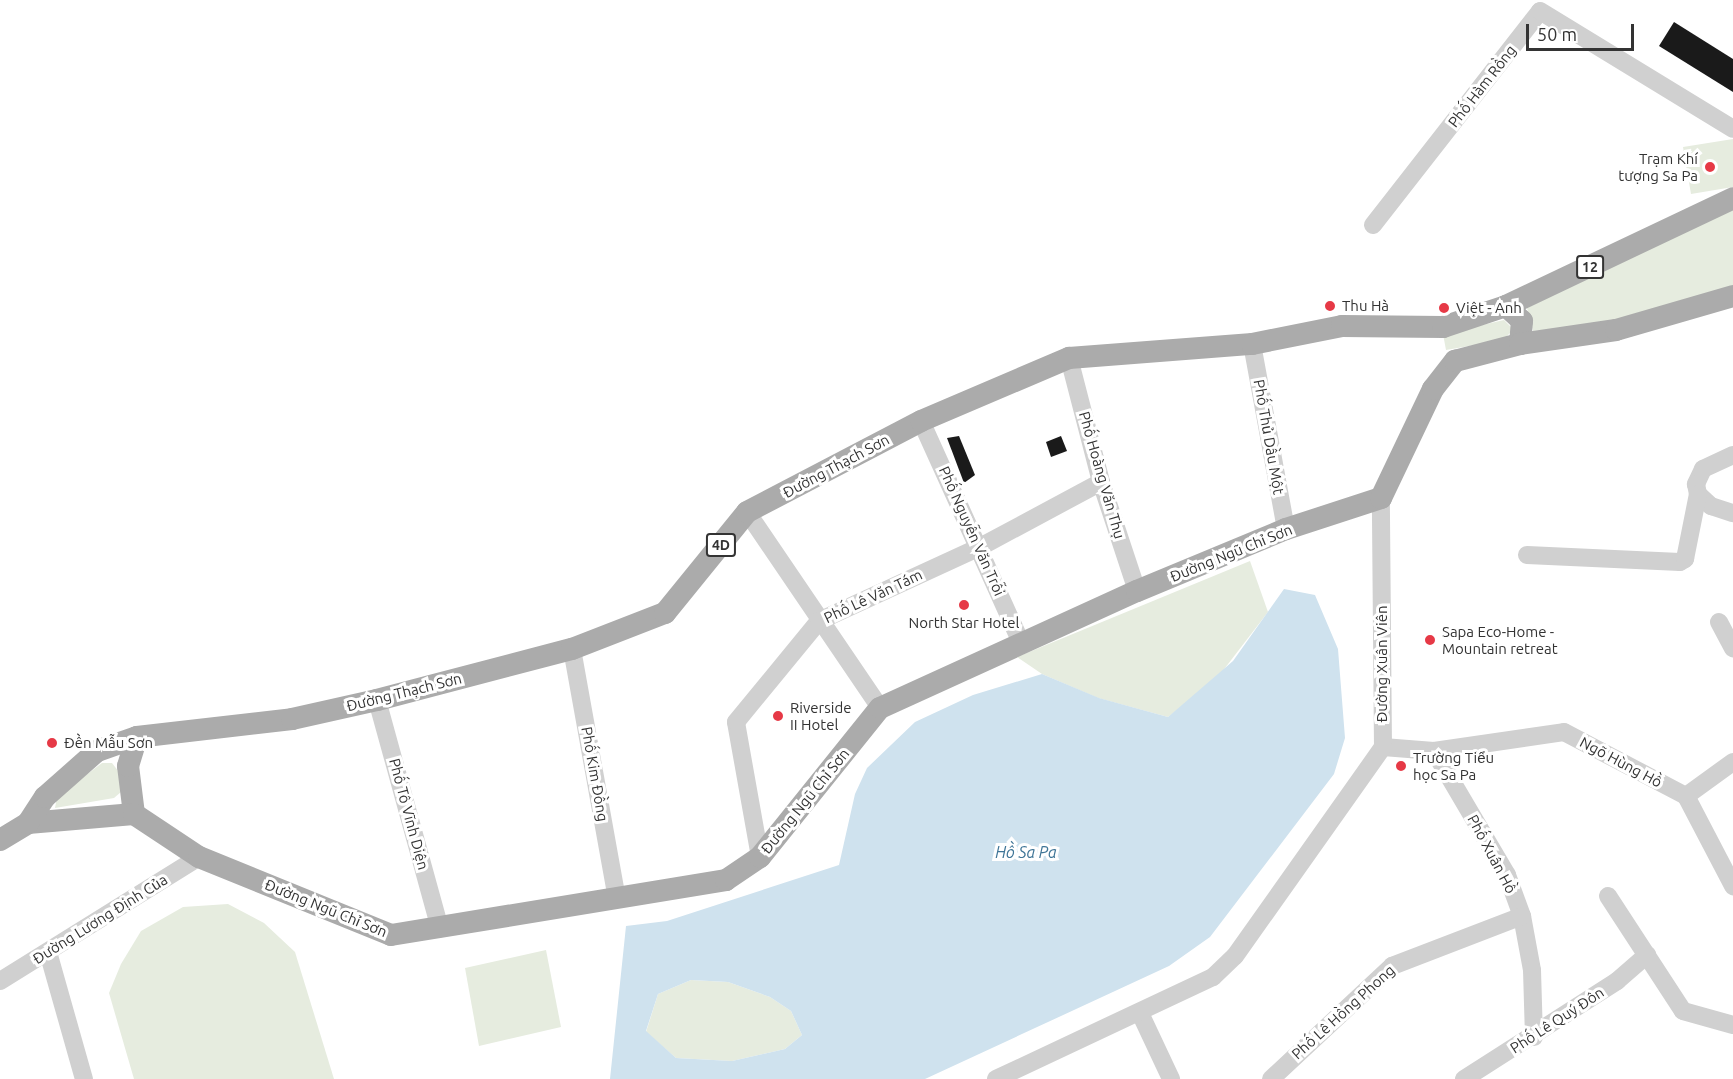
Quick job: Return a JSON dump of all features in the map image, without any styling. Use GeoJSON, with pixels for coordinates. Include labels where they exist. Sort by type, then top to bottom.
{"type":"FeatureCollection","features":[{"type":"Feature","properties":{"kind":"main road","name":"Đường Thạch Sơn"},"geometry":{"type":"LineString","coordinates":[[0,840],[28,823],[45,797],[97,751],[137,737],[292,719],[377,700],[572,649],[665,613],[747,512],[921,421],[1069,358],[1252,344],[1342,326],[1443,327],[1506,306],[1733,198]]}},
{"type":"Feature","properties":{"kind":"main road","name":"Đường Xuân Viên"},"geometry":{"type":"LineString","coordinates":[[1381,498],[1433,389],[1455,361],[1520,344],[1616,330],[1733,296]]}},
{"type":"Feature","properties":{"kind":"main road"},"geometry":{"type":"LineString","coordinates":[[1506,306],[1522,321],[1520,344]]}},
{"type":"Feature","properties":{"kind":"main road","name":"Đường Ngũ Chỉ Sơn"},"geometry":{"type":"LineString","coordinates":[[134,814],[199,857],[391,935],[726,880],[760,857],[880,708],[1137,591],[1286,530],[1381,498]]}},
{"type":"Feature","properties":{"kind":"main road"},"geometry":{"type":"LineString","coordinates":[[28,823],[134,814],[128,766],[137,737]]}},
{"type":"Feature","properties":{"kind":"street","name":"Phố Hàm Rồng"},"geometry":{"type":"LineString","coordinates":[[1373,225],[1540,11],[1733,129]]}},
{"type":"Feature","properties":{"kind":"street","name":"Phố Thủ Dầu Một"},"geometry":{"type":"LineString","coordinates":[[1252,344],[1286,530]]}},
{"type":"Feature","properties":{"kind":"street","name":"Phố Hoàng Văn Thụ"},"geometry":{"type":"LineString","coordinates":[[1069,358],[1101,482],[1137,591]]}},
{"type":"Feature","properties":{"kind":"street","name":"Phố Nguyễn Văn Trỗi"},"geometry":{"type":"LineString","coordinates":[[921,421],[981,547],[1021,642]]}},
{"type":"Feature","properties":{"kind":"street"},"geometry":{"type":"LineString","coordinates":[[1527,555],[1680,562],[1685,559],[1698,494],[1697,477],[1703,469],[1733,455]]}},
{"type":"Feature","properties":{"kind":"street","name":"Phố Lê Văn Tám"},"geometry":{"type":"LineString","coordinates":[[760,857],[736,723],[819,621],[981,547],[1101,482]]}},
{"type":"Feature","properties":{"kind":"street"},"geometry":{"type":"LineString","coordinates":[[1698,494],[1711,506],[1733,513]]}},
{"type":"Feature","properties":{"kind":"street","name":"Đường Xuân Viên"},"geometry":{"type":"LineString","coordinates":[[1381,498],[1383,747]]}},
{"type":"Feature","properties":{"kind":"street"},"geometry":{"type":"LineString","coordinates":[[747,512],[880,708]]}},
{"type":"Feature","properties":{"kind":"street"},"geometry":{"type":"LineString","coordinates":[[1719,622],[1733,648]]}},
{"type":"Feature","properties":{"kind":"street","name":"Phố Kim Đồng"},"geometry":{"type":"LineString","coordinates":[[572,649],[617,899]]}},
{"type":"Feature","properties":{"kind":"street","name":"Phố Tô Vĩnh Diện"},"geometry":{"type":"LineString","coordinates":[[377,700],[440,928]]}},
{"type":"Feature","properties":{"kind":"street","name":"Ngõ Hùng Hồ"},"geometry":{"type":"LineString","coordinates":[[1383,747],[1434,751],[1564,732],[1686,796]]}},
{"type":"Feature","properties":{"kind":"street"},"geometry":{"type":"LineString","coordinates":[[996,1079],[1214,978],[1235,956],[1383,747]]}},
{"type":"Feature","properties":{"kind":"street","name":"Phố Xuân Hồ"},"geometry":{"type":"LineString","coordinates":[[1434,751],[1507,875],[1522,916],[1532,970],[1534,1036]]}},
{"type":"Feature","properties":{"kind":"street"},"geometry":{"type":"LineString","coordinates":[[1733,762],[1686,796],[1733,886]]}},
{"type":"Feature","properties":{"kind":"street","name":"Đường Lương Định Của"},"geometry":{"type":"LineString","coordinates":[[0,981],[199,857]]}},
{"type":"Feature","properties":{"kind":"street"},"geometry":{"type":"LineString","coordinates":[[1608,896],[1683,1011],[1733,1025]]}},
{"type":"Feature","properties":{"kind":"street","name":"Phố Lê Hồng Phong"},"geometry":{"type":"LineString","coordinates":[[1271,1079],[1392,966],[1522,916]]}},
{"type":"Feature","properties":{"kind":"street"},"geometry":{"type":"LineString","coordinates":[[48,952],[84,1079]]}},
{"type":"Feature","properties":{"kind":"street","name":"Phố Lê Quý Đôn"},"geometry":{"type":"LineString","coordinates":[[1464,1079],[1617,981],[1647,955]]}},
{"type":"Feature","properties":{"kind":"street"},"geometry":{"type":"LineString","coordinates":[[1140,1013],[1171,1079]]}},
{"type":"Feature","properties":{"kind":"shaded area","name":"Trạm Khí tượng Sa Pa"},"geometry":{"type":"Polygon","coordinates":[[[1733,139],[1733,187],[1691,194],[1683,147],[1733,139]]]}},
{"type":"Feature","properties":{"kind":"shaded area"},"geometry":{"type":"Polygon","coordinates":[[[1733,204],[1733,288],[1608,324],[1533,331],[1527,308],[1733,204]]]}},
{"type":"Feature","properties":{"kind":"shaded area"},"geometry":{"type":"Polygon","coordinates":[[[1504,320],[1513,329],[1504,340],[1446,350],[1443,334],[1504,320]]]}},
{"type":"Feature","properties":{"kind":"shaded area"},"geometry":{"type":"Polygon","coordinates":[[[1250,561],[1268,612],[1215,681],[1168,717],[1098,698],[1042,674],[1017,657],[1250,561]]]}},
{"type":"Feature","properties":{"kind":"shaded area"},"geometry":{"type":"Polygon","coordinates":[[[102,763],[112,763],[122,776],[121,792],[114,798],[55,808],[57,797],[102,763]]]}},
{"type":"Feature","properties":{"kind":"shaded area"},"geometry":{"type":"Polygon","coordinates":[[[228,904],[264,923],[295,952],[334,1079],[134,1079],[109,993],[121,964],[141,931],[183,907],[228,904]]]}},
{"type":"Feature","properties":{"kind":"shaded area"},"geometry":{"type":"Polygon","coordinates":[[[546,950],[561,1027],[479,1046],[465,968],[546,950]]]}},
{"type":"Feature","properties":{"kind":"shaded area"},"geometry":{"type":"Polygon","coordinates":[[[691,980],[728,982],[770,997],[791,1011],[802,1035],[785,1049],[732,1061],[676,1058],[646,1032],[658,994],[691,980]]]}},
{"type":"Feature","properties":{"kind":"water","name":"Hồ Sa Pa"},"geometry":{"type":"Polygon","coordinates":[[[1284,589],[1315,595],[1338,649],[1345,738],[1334,774],[1210,937],[1169,966],[925,1079],[610,1079],[626,926],[667,921],[839,865],[855,794],[867,768],[915,722],[973,695],[1042,674],[1099,698],[1168,717],[1233,661],[1284,589]],[[691,980],[658,994],[646,1031],[676,1058],[732,1061],[785,1049],[802,1035],[791,1011],[770,997],[728,982],[691,980]]]}},
{"type":"Feature","properties":{"kind":"building"},"geometry":{"type":"Polygon","coordinates":[[[1674,22],[1733,59],[1733,92],[1659,46],[1674,22]]]}},
{"type":"Feature","properties":{"kind":"building"},"geometry":{"type":"Polygon","coordinates":[[[959,436],[975,475],[964,483],[947,438],[959,436]]]}},
{"type":"Feature","properties":{"kind":"building"},"geometry":{"type":"Polygon","coordinates":[[[1061,436],[1067,451],[1051,457],[1046,442],[1061,436]]]}},
{"type":"Feature","properties":{"kind":"place","name":"Trạm Khí tượng Sa Pa"},"geometry":{"type":"Point","coordinates":[1710,167]}},
{"type":"Feature","properties":{"kind":"place","name":"Thu Hà"},"geometry":{"type":"Point","coordinates":[1330,306]}},
{"type":"Feature","properties":{"kind":"place","name":"Việt - Anh"},"geometry":{"type":"Point","coordinates":[1444,308]}},
{"type":"Feature","properties":{"kind":"place","name":"North Star Hotel"},"geometry":{"type":"Point","coordinates":[964,605]}},
{"type":"Feature","properties":{"kind":"place","name":"Sapa Eco-Home - Mountain retreat"},"geometry":{"type":"Point","coordinates":[1430,640]}},
{"type":"Feature","properties":{"kind":"place","name":"Riverside II Hotel"},"geometry":{"type":"Point","coordinates":[778,716]}},
{"type":"Feature","properties":{"kind":"place","name":"Đền Mẫu Sơn"},"geometry":{"type":"Point","coordinates":[52,743]}},
{"type":"Feature","properties":{"kind":"place","name":"Trường Tiểu học Sa Pa"},"geometry":{"type":"Point","coordinates":[1401,766]}}]}
